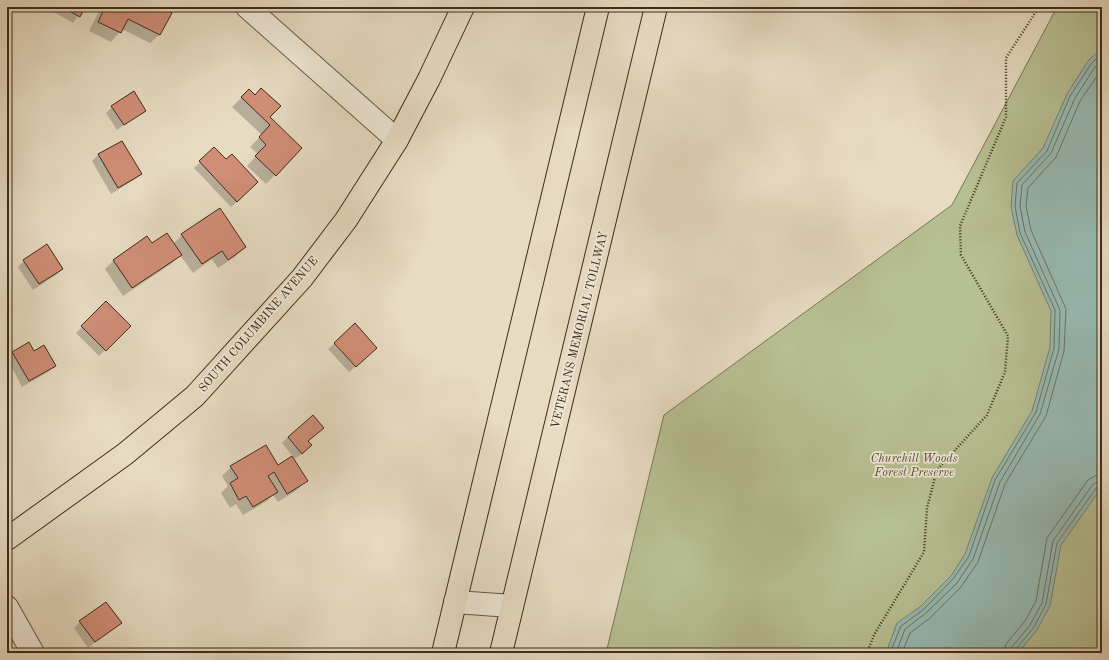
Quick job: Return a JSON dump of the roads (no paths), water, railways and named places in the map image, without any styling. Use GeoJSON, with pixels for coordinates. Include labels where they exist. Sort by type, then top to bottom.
{"type":"FeatureCollection","features":[{"type":"Feature","properties":{"kind":"main road","name":"SOUTH COLUMBINE AVENUE"},"geometry":{"type":"LineString","coordinates":[[7,540],[125,454],[195,396],[302,278],[346,220],[396,140],[429,79],[463,7]]}},
{"type":"Feature","properties":{"kind":"main road"},"geometry":{"type":"LineString","coordinates":[[443,653],[598,7]]}},
{"type":"Feature","properties":{"kind":"main road","name":"VETERANS MEMORIAL TOLLWAY"},"geometry":{"type":"LineString","coordinates":[[501,653],[656,7]]}},
{"type":"Feature","properties":{"kind":"lane"},"geometry":{"type":"LineString","coordinates":[[247,7],[396,140]]}},
{"type":"Feature","properties":{"kind":"lane"},"geometry":{"type":"LineString","coordinates":[[455,602],[512,606]]}},
{"type":"Feature","properties":{"kind":"lane"},"geometry":{"type":"LineString","coordinates":[[7,607],[34,653]]}},
{"type":"Feature","properties":{"kind":"water"},"geometry":{"type":"Polygon","coordinates":[[[1102,48],[1102,487],[1061,545],[1050,606],[1037,630],[1018,653],[886,653],[897,623],[920,607],[951,576],[965,554],[992,478],[1032,411],[1050,347],[1051,311],[1017,235],[1011,207],[1013,181],[1043,148],[1067,94],[1088,61],[1102,48]]]}},
{"type":"Feature","properties":{"kind":"park label","name":"Churchill Woods Forest Preserve"},"geometry":{"type":"Point","coordinates":[914,465]}}]}
